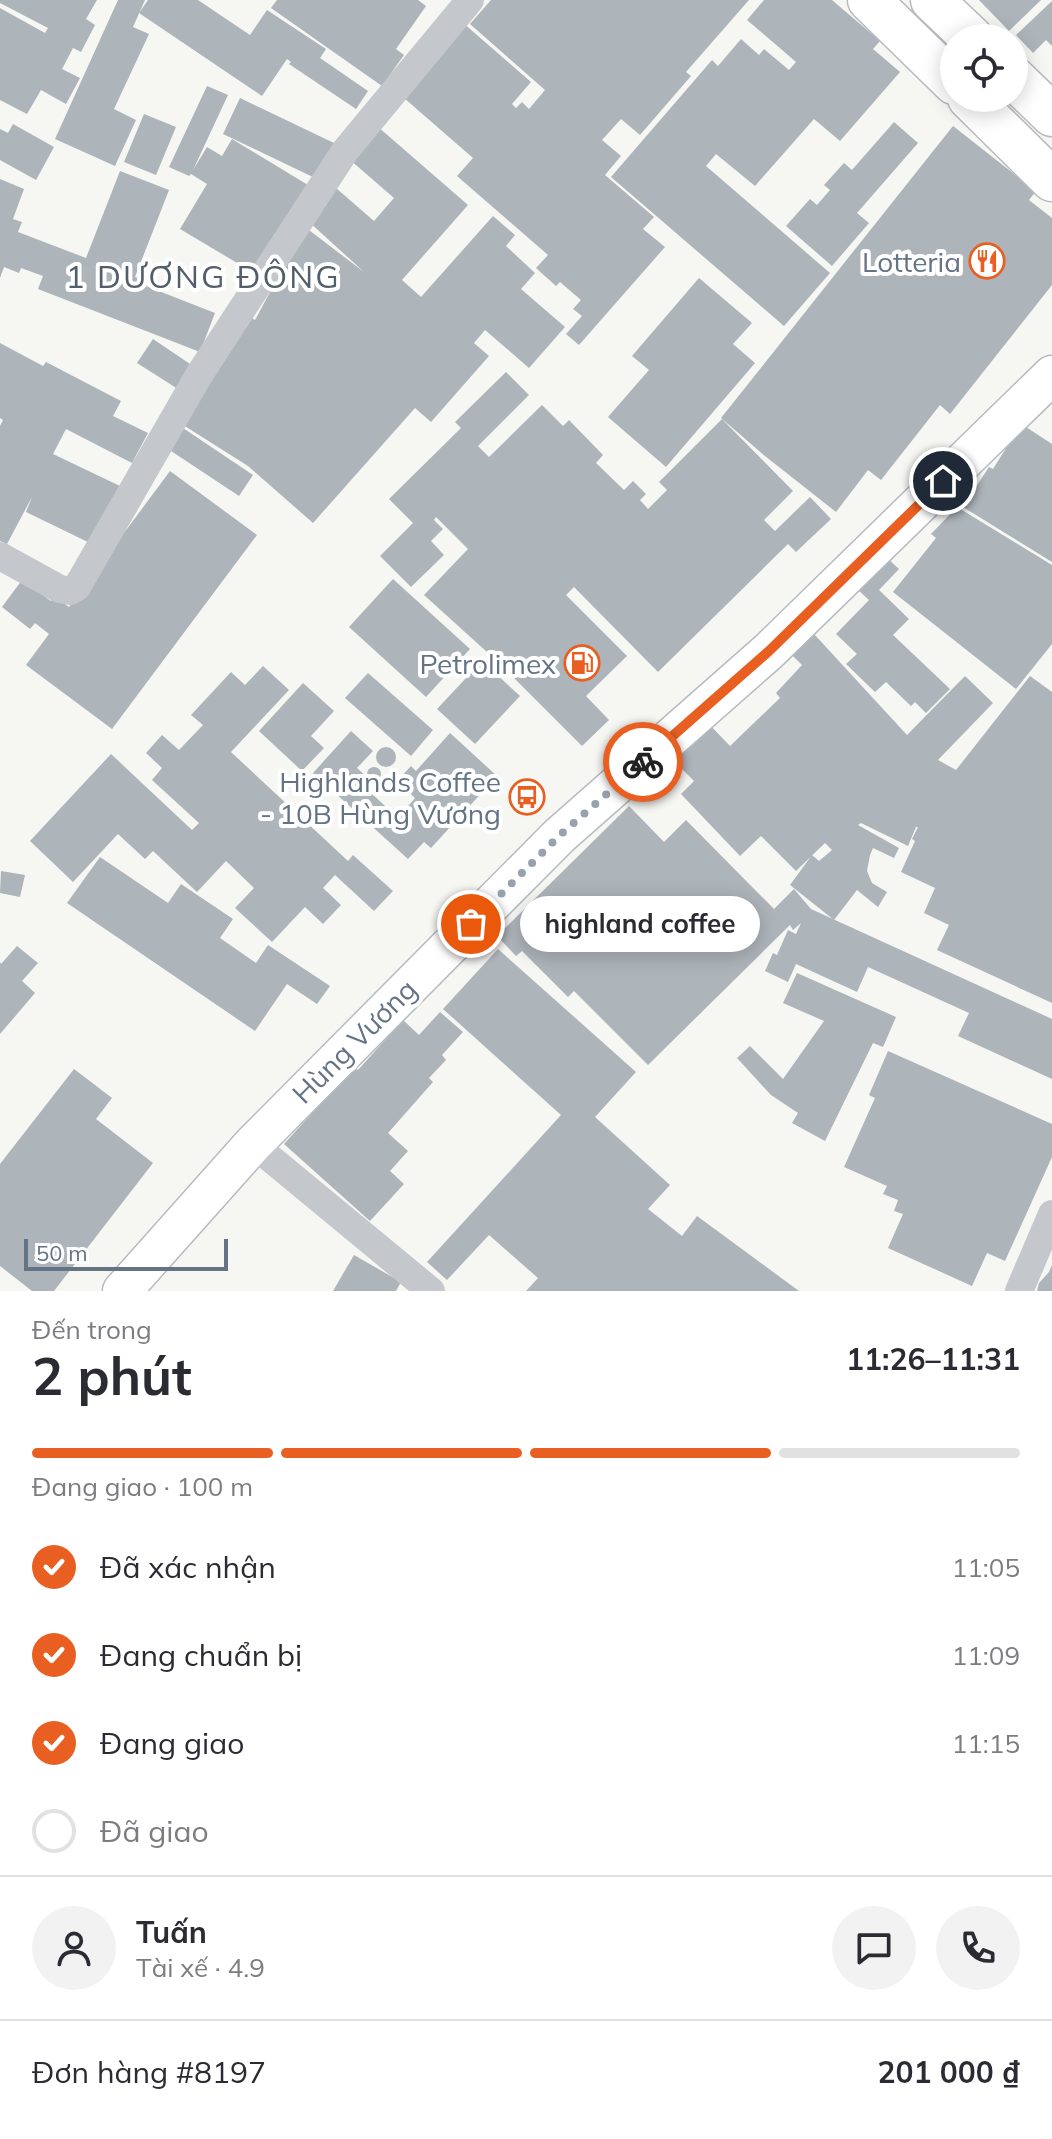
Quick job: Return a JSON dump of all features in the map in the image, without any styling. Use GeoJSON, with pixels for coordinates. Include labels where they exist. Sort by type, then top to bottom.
{"type":"FeatureCollection","features":[{"type":"Feature","properties":{"kind":"main road"},"geometry":{"type":"LineString","coordinates":[[932,0],[957,24]]}},
{"type":"Feature","properties":{"kind":"main road"},"geometry":{"type":"LineString","coordinates":[[896,9],[940,65]]}},
{"type":"Feature","properties":{"kind":"main road"},"geometry":{"type":"LineString","coordinates":[[1028,92],[1052,115]]}},
{"type":"Feature","properties":{"kind":"main road"},"geometry":{"type":"LineString","coordinates":[[983,112],[1052,180]]}},
{"type":"Feature","properties":{"kind":"main road","name":"Hùng Vương"},"geometry":{"type":"LineString","coordinates":[[122,1291],[253,1144],[559,836],[769,651],[1052,375]]}},
{"type":"Feature","properties":{"kind":"street"},"geometry":{"type":"LineString","coordinates":[[0,556],[60,589],[70,591],[77,587],[199,375],[345,151],[470,0]]}},
{"type":"Feature","properties":{"kind":"street"},"geometry":{"type":"LineString","coordinates":[[253,1144],[431,1291]]}},
{"type":"Feature","properties":{"kind":"street"},"geometry":{"type":"LineString","coordinates":[[1019,1291],[1052,1214]]}},
{"type":"Feature","properties":{"kind":"building"},"geometry":{"type":"Polygon","coordinates":[[[0,0],[97,0],[86,19],[95,25],[81,52],[73,48],[62,69],[80,78],[66,104],[41,90],[27,114],[0,100],[0,8],[45,33],[48,28],[0,3],[0,0]]]}},
{"type":"Feature","properties":{"kind":"building"},"geometry":{"type":"Polygon","coordinates":[[[118,0],[145,0],[133,27],[149,34],[114,109],[136,120],[115,166],[55,139],[118,0]]]}},
{"type":"Feature","properties":{"kind":"building"},"geometry":{"type":"Polygon","coordinates":[[[148,0],[198,0],[250,35],[267,10],[326,49],[320,58],[368,91],[356,109],[289,64],[291,62],[287,59],[262,96],[139,13],[148,0]]]}},
{"type":"Feature","properties":{"kind":"building"},"geometry":{"type":"Polygon","coordinates":[[[277,0],[418,0],[426,6],[396,49],[404,55],[382,86],[271,8],[277,0]]]}},
{"type":"Feature","properties":{"kind":"building"},"geometry":{"type":"Polygon","coordinates":[[[491,0],[749,0],[686,72],[691,76],[640,135],[621,119],[602,140],[621,156],[605,175],[654,217],[643,229],[665,247],[579,345],[566,334],[582,316],[573,309],[581,300],[560,282],[556,286],[536,268],[548,255],[457,176],[473,158],[396,91],[462,22],[531,82],[512,104],[516,108],[522,102],[529,109],[545,90],[470,24],[491,0]]]}},
{"type":"Feature","properties":{"kind":"building"},"geometry":{"type":"Polygon","coordinates":[[[764,0],[832,0],[880,41],[873,49],[900,72],[840,141],[814,119],[755,186],[716,154],[706,166],[830,273],[784,326],[611,177],[712,60],[718,66],[741,39],[759,55],[764,49],[789,70],[796,62],[747,20],[764,0]]]}},
{"type":"Feature","properties":{"kind":"building"},"geometry":{"type":"Polygon","coordinates":[[[979,0],[1041,0],[1016,24],[1002,24],[979,0]]]}},
{"type":"Feature","properties":{"kind":"building"},"geometry":{"type":"Polygon","coordinates":[[[1052,1],[1052,46],[1046,40],[1033,53],[1028,48],[1028,24],[1052,1]]]}},
{"type":"Feature","properties":{"kind":"building"},"geometry":{"type":"Polygon","coordinates":[[[207,86],[228,95],[193,170],[207,147],[222,156],[232,139],[308,185],[254,273],[180,229],[207,184],[191,174],[189,176],[169,167],[207,86]]]}},
{"type":"Feature","properties":{"kind":"building"},"geometry":{"type":"Polygon","coordinates":[[[240,98],[334,143],[317,179],[223,134],[240,98]]]}},
{"type":"Feature","properties":{"kind":"building"},"geometry":{"type":"Polygon","coordinates":[[[144,114],[176,127],[156,175],[124,162],[144,114]]]}},
{"type":"Feature","properties":{"kind":"building"},"geometry":{"type":"Polygon","coordinates":[[[894,122],[918,143],[857,213],[869,223],[832,266],[786,226],[810,199],[817,205],[830,190],[824,185],[844,163],[852,170],[894,122]]]}},
{"type":"Feature","properties":{"kind":"building"},"geometry":{"type":"Polygon","coordinates":[[[13,124],[54,147],[36,180],[0,160],[0,129],[8,133],[13,124]]]}},
{"type":"Feature","properties":{"kind":"building"},"geometry":{"type":"Polygon","coordinates":[[[377,126],[468,205],[402,280],[421,297],[493,216],[515,235],[506,246],[535,273],[521,289],[565,327],[529,368],[485,330],[474,343],[489,356],[431,422],[415,408],[313,523],[248,466],[180,423],[247,315],[255,320],[305,227],[364,272],[308,221],[336,188],[374,221],[394,198],[349,159],[377,126]]]}},
{"type":"Feature","properties":{"kind":"building"},"geometry":{"type":"Polygon","coordinates":[[[953,126],[1036,191],[1029,200],[1052,218],[1052,285],[950,414],[940,405],[881,480],[868,470],[836,512],[721,418],[953,126]]]}},
{"type":"Feature","properties":{"kind":"building"},"geometry":{"type":"Polygon","coordinates":[[[120,171],[169,190],[135,277],[148,282],[146,286],[215,313],[200,352],[38,289],[43,276],[21,268],[19,273],[4,267],[0,278],[0,179],[24,189],[13,219],[22,222],[18,232],[86,258],[120,171]]]}},
{"type":"Feature","properties":{"kind":"building"},"geometry":{"type":"Polygon","coordinates":[[[699,278],[752,323],[733,344],[755,363],[666,467],[608,417],[649,370],[632,356],[699,278]]]}},
{"type":"Feature","properties":{"kind":"building"},"geometry":{"type":"Polygon","coordinates":[[[153,339],[196,368],[181,391],[137,363],[153,339]]]}},
{"type":"Feature","properties":{"kind":"building"},"geometry":{"type":"Polygon","coordinates":[[[0,343],[43,366],[46,362],[121,401],[113,416],[148,433],[132,463],[66,429],[53,454],[120,486],[92,544],[26,512],[32,497],[7,544],[0,541],[0,426],[3,420],[0,418],[0,343]]]}},
{"type":"Feature","properties":{"kind":"building"},"geometry":{"type":"Polygon","coordinates":[[[506,372],[529,395],[478,446],[489,457],[542,405],[563,426],[569,420],[603,455],[596,463],[624,490],[633,481],[646,494],[640,500],[648,509],[667,490],[659,482],[722,419],[793,491],[764,520],[775,531],[810,497],[831,519],[796,552],[788,544],[658,672],[574,587],[566,595],[627,656],[586,696],[609,720],[582,746],[498,662],[424,595],[468,549],[436,517],[434,520],[443,529],[431,541],[444,555],[411,587],[380,556],[413,523],[389,499],[461,428],[455,422],[506,372]]]}},
{"type":"Feature","properties":{"kind":"building"},"geometry":{"type":"Polygon","coordinates":[[[177,424],[253,475],[239,496],[162,445],[177,424]]]}},
{"type":"Feature","properties":{"kind":"building"},"geometry":{"type":"Polygon","coordinates":[[[1026,427],[1052,444],[1052,562],[963,507],[989,467],[993,469],[1008,445],[1026,427]]]}},
{"type":"Feature","properties":{"kind":"building"},"geometry":{"type":"Polygon","coordinates":[[[170,471],[257,535],[112,729],[26,665],[49,634],[35,623],[30,629],[2,607],[22,580],[51,601],[54,596],[69,607],[170,471]]]}},
{"type":"Feature","properties":{"kind":"building"},"geometry":{"type":"Polygon","coordinates":[[[957,507],[1052,565],[1052,644],[1016,689],[893,592],[936,538],[931,534],[957,507]]]}},
{"type":"Feature","properties":{"kind":"building"},"geometry":{"type":"Polygon","coordinates":[[[886,557],[899,569],[879,590],[909,619],[893,635],[950,689],[926,713],[915,702],[911,706],[886,682],[875,692],[846,664],[857,654],[836,634],[869,600],[856,588],[886,557]]]}},
{"type":"Feature","properties":{"kind":"building"},"geometry":{"type":"Polygon","coordinates":[[[393,579],[470,649],[426,697],[349,627],[393,579]]]}},
{"type":"Feature","properties":{"kind":"building"},"geometry":{"type":"Polygon","coordinates":[[[814,634],[907,735],[965,676],[993,703],[938,760],[956,770],[1030,676],[1052,692],[1052,1003],[937,950],[949,925],[924,913],[935,888],[901,872],[918,827],[908,846],[861,823],[858,825],[899,848],[894,858],[873,848],[870,855],[867,871],[872,883],[887,892],[878,907],[857,890],[834,920],[790,885],[811,857],[796,871],[761,836],[740,856],[681,794],[694,781],[670,757],[707,722],[730,746],[780,698],[776,693],[802,665],[792,655],[814,634]],[[825,843],[812,855],[819,861],[832,850],[825,843]]]}},
{"type":"Feature","properties":{"kind":"building"},"geometry":{"type":"Polygon","coordinates":[[[482,661],[520,696],[475,744],[437,709],[482,661]]]}},
{"type":"Feature","properties":{"kind":"building"},"geometry":{"type":"Polygon","coordinates":[[[263,666],[289,690],[231,752],[348,861],[353,855],[393,891],[374,911],[335,875],[323,888],[341,905],[323,924],[305,907],[272,942],[235,908],[254,888],[226,861],[197,892],[153,851],[145,859],[118,834],[73,882],[30,841],[111,754],[192,830],[199,823],[152,780],[162,768],[146,753],[162,735],[179,750],[203,725],[191,715],[231,672],[245,685],[263,666]]]}},
{"type":"Feature","properties":{"kind":"building"},"geometry":{"type":"Polygon","coordinates":[[[368,673],[433,730],[411,756],[345,698],[368,673]]]}},
{"type":"Feature","properties":{"kind":"building"},"geometry":{"type":"Polygon","coordinates":[[[303,683],[334,711],[311,736],[324,748],[302,771],[259,731],[303,683]]]}},
{"type":"Feature","properties":{"kind":"building"},"geometry":{"type":"Polygon","coordinates":[[[351,731],[373,751],[357,768],[375,785],[369,791],[398,818],[415,798],[397,781],[411,766],[416,771],[450,733],[497,776],[431,848],[424,842],[408,859],[313,773],[351,731]]]}},
{"type":"Feature","properties":{"kind":"building"},"geometry":{"type":"Polygon","coordinates":[[[386,747],[393,750],[396,757],[393,764],[386,767],[379,764],[376,757],[379,750],[386,747]]]}},
{"type":"Feature","properties":{"kind":"building"},"geometry":{"type":"Polygon","coordinates":[[[374,767],[381,774],[374,781],[367,774],[374,767]]]}},
{"type":"Feature","properties":{"kind":"building"},"geometry":{"type":"Polygon","coordinates":[[[629,806],[664,842],[686,820],[774,909],[794,889],[811,909],[1052,1019],[1052,1079],[958,1036],[969,1013],[868,967],[857,992],[796,964],[788,982],[765,971],[773,953],[777,955],[788,930],[796,934],[801,923],[793,930],[790,925],[648,1065],[574,991],[568,997],[522,951],[516,956],[497,936],[629,806]]]}},
{"type":"Feature","properties":{"kind":"building"},"geometry":{"type":"Polygon","coordinates":[[[100,857],[168,903],[181,884],[233,919],[220,938],[256,963],[268,945],[330,986],[317,1004],[287,984],[255,1031],[67,903],[100,857]]]}},
{"type":"Feature","properties":{"kind":"building"},"geometry":{"type":"Polygon","coordinates":[[[1,871],[25,875],[20,897],[0,893],[1,871]]]}},
{"type":"Feature","properties":{"kind":"building"},"geometry":{"type":"Polygon","coordinates":[[[17,946],[38,963],[22,981],[35,993],[0,1034],[0,962],[17,946]]]}},
{"type":"Feature","properties":{"kind":"building"},"geometry":{"type":"Polygon","coordinates":[[[498,949],[636,1072],[595,1117],[670,1185],[648,1209],[682,1236],[697,1216],[799,1291],[526,1291],[538,1278],[489,1235],[447,1280],[427,1262],[561,1115],[443,1009],[498,949]]]}},
{"type":"Feature","properties":{"kind":"building"},"geometry":{"type":"Polygon","coordinates":[[[797,973],[896,1017],[883,1047],[873,1043],[825,1141],[792,1123],[798,1113],[771,1095],[737,1058],[750,1046],[783,1079],[824,1021],[783,1003],[797,973]]]}},
{"type":"Feature","properties":{"kind":"building"},"geometry":{"type":"Polygon","coordinates":[[[440,1012],[463,1032],[442,1055],[446,1060],[429,1078],[433,1082],[388,1133],[408,1151],[390,1171],[404,1184],[370,1221],[284,1144],[354,1067],[358,1070],[403,1020],[419,1035],[440,1012]]]}},
{"type":"Feature","properties":{"kind":"building"},"geometry":{"type":"Polygon","coordinates":[[[888,1051],[1052,1124],[1052,1157],[1005,1261],[987,1253],[972,1286],[888,1248],[903,1214],[894,1211],[898,1200],[883,1194],[887,1186],[844,1167],[875,1098],[869,1095],[888,1051]]]}},
{"type":"Feature","properties":{"kind":"building"},"geometry":{"type":"Polygon","coordinates":[[[74,1069],[112,1098],[96,1119],[153,1163],[54,1291],[32,1291],[0,1266],[0,1164],[74,1069]]]}},
{"type":"Feature","properties":{"kind":"building"},"geometry":{"type":"Polygon","coordinates":[[[354,1255],[401,1282],[396,1291],[333,1291],[354,1255]]]}},
{"type":"Feature","properties":{"kind":"building"},"geometry":{"type":"Polygon","coordinates":[[[1052,1265],[1052,1291],[1037,1291],[1039,1283],[1052,1265]]]}},
{"type":"Feature","properties":{"kind":"way so far"},"geometry":{"type":"LineString","coordinates":[[471,924],[559,836],[643,762]]}},
{"type":"Feature","properties":{"kind":"place","name":"Lotteria"},"geometry":{"type":"Point","coordinates":[987,261]}},
{"type":"Feature","properties":{"kind":"place","name":"Petrolimex"},"geometry":{"type":"Point","coordinates":[582,663]}},
{"type":"Feature","properties":{"kind":"place","name":"Highlands Coffee - 10B Hùng Vương"},"geometry":{"type":"Point","coordinates":[527,797]}},
{"type":"Feature","properties":{"kind":"place","name":"highland coffee"},"geometry":{"type":"Point","coordinates":[471,924]}},
{"type":"Feature","properties":{"kind":"district","name":"1 DƯƠNG ĐÔNG"},"geometry":{"type":"Point","coordinates":[203,276]}},
{"type":"Feature","properties":{"kind":"route"},"geometry":{"type":"LineString","coordinates":[[643,762],[769,651],[943,481]]}}]}
